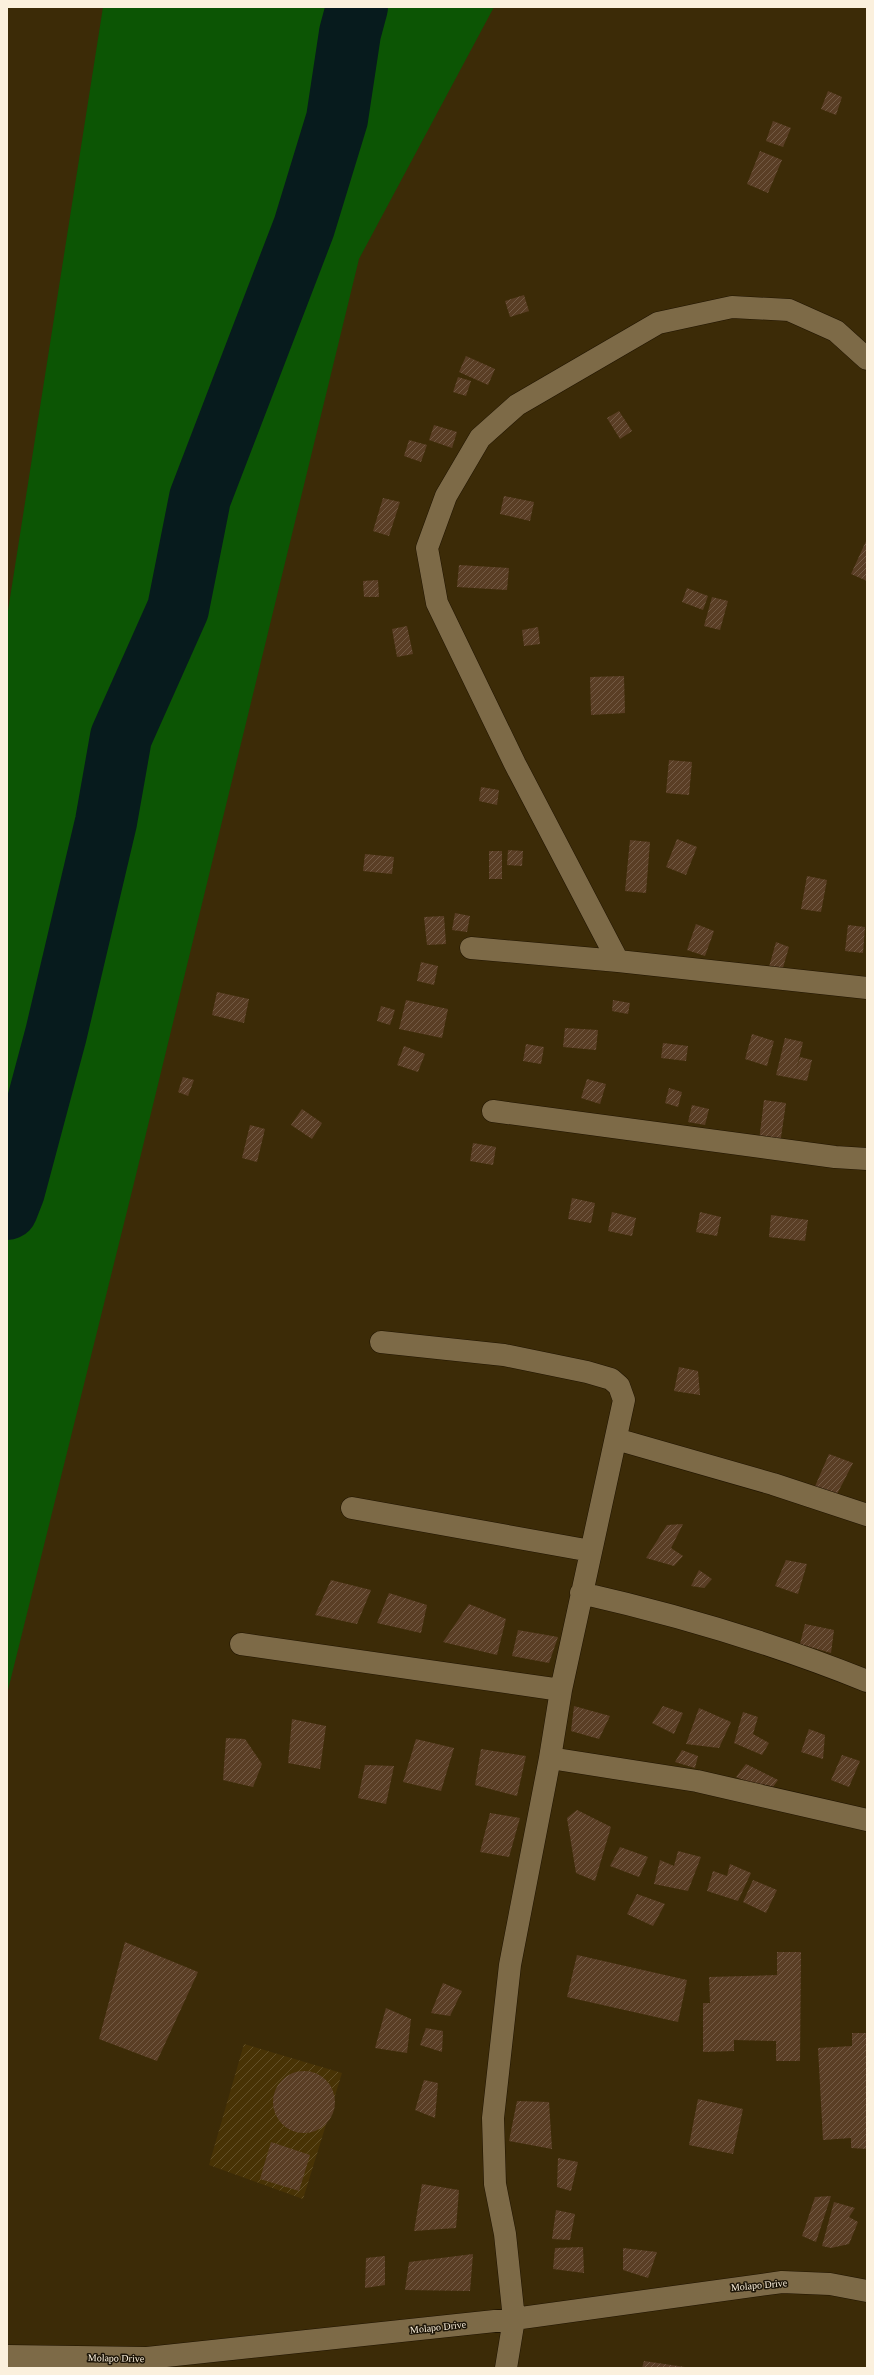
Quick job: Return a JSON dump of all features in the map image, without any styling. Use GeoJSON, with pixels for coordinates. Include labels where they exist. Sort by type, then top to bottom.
{"type":"FeatureCollection","features":[{"type":"Feature","properties":{"kind":"street"},"geometry":{"type":"LineString","coordinates":[[618,961],[514,764],[437,603],[427,548],[446,496],[480,438],[516,405],[658,323],[732,307],[789,310],[836,331],[867,359]]}},
{"type":"Feature","properties":{"kind":"street"},"geometry":{"type":"LineString","coordinates":[[471,948],[618,961],[867,988]]}},
{"type":"Feature","properties":{"kind":"street"},"geometry":{"type":"LineString","coordinates":[[493,1111],[827,1156],[867,1159]]}},
{"type":"Feature","properties":{"kind":"street"},"geometry":{"type":"LineString","coordinates":[[382,1342],[504,1355],[587,1372],[611,1379],[619,1386],[624,1400],[561,1690],[550,1758],[510,1965],[493,2118],[494,2184],[505,2234],[514,2319],[506,2368]]}},
{"type":"Feature","properties":{"kind":"street"},"geometry":{"type":"LineString","coordinates":[[616,1439],[772,1484],[867,1515]]}},
{"type":"Feature","properties":{"kind":"street"},"geometry":{"type":"LineString","coordinates":[[352,1508],[591,1551]]}},
{"type":"Feature","properties":{"kind":"street"},"geometry":{"type":"LineString","coordinates":[[581,1593],[658,1611],[752,1639],[867,1681]]}},
{"type":"Feature","properties":{"kind":"street"},"geometry":{"type":"LineString","coordinates":[[241,1644],[561,1690]]}},
{"type":"Feature","properties":{"kind":"street"},"geometry":{"type":"LineString","coordinates":[[550,1758],[697,1782],[867,1820]]}},
{"type":"Feature","properties":{"kind":"street","name":"Molapo Drive"},"geometry":{"type":"LineString","coordinates":[[7,2356],[147,2358],[514,2319],[782,2282],[830,2284],[867,2291]]}},
{"type":"Feature","properties":{"kind":"shaded area"},"geometry":{"type":"Polygon","coordinates":[[[244,2044],[342,2073],[303,2199],[209,2165],[244,2044]]]}},
{"type":"Feature","properties":{"kind":"green space"},"geometry":{"type":"Polygon","coordinates":[[[103,7],[494,7],[359,259],[134,1183],[7,1694],[7,617],[103,7]]]}},
{"type":"Feature","properties":{"kind":"building"},"geometry":{"type":"Polygon","coordinates":[[[828,91],[842,97],[836,115],[821,109],[828,91]]]}},
{"type":"Feature","properties":{"kind":"building"},"geometry":{"type":"Polygon","coordinates":[[[773,121],[791,128],[783,147],[766,141],[773,121]]]}},
{"type":"Feature","properties":{"kind":"building"},"geometry":{"type":"Polygon","coordinates":[[[760,151],[782,160],[768,193],[747,184],[760,151]]]}},
{"type":"Feature","properties":{"kind":"building"},"geometry":{"type":"Polygon","coordinates":[[[524,295],[529,311],[510,317],[505,301],[524,295]]]}},
{"type":"Feature","properties":{"kind":"building"},"geometry":{"type":"Polygon","coordinates":[[[466,356],[495,369],[488,385],[459,372],[466,356]]]}},
{"type":"Feature","properties":{"kind":"building"},"geometry":{"type":"Polygon","coordinates":[[[458,377],[471,381],[466,396],[453,392],[458,377]]]}},
{"type":"Feature","properties":{"kind":"building"},"geometry":{"type":"Polygon","coordinates":[[[619,411],[632,431],[620,439],[607,418],[619,411]]]}},
{"type":"Feature","properties":{"kind":"building"},"geometry":{"type":"Polygon","coordinates":[[[434,425],[457,432],[452,448],[429,440],[434,425]]]}},
{"type":"Feature","properties":{"kind":"building"},"geometry":{"type":"Polygon","coordinates":[[[409,440],[427,445],[421,462],[404,456],[409,440]]]}},
{"type":"Feature","properties":{"kind":"building"},"geometry":{"type":"Polygon","coordinates":[[[504,496],[534,502],[530,521],[500,514],[504,496]]]}},
{"type":"Feature","properties":{"kind":"building"},"geometry":{"type":"Polygon","coordinates":[[[383,498],[400,502],[389,536],[373,531],[383,498]]]}},
{"type":"Feature","properties":{"kind":"building"},"geometry":{"type":"Polygon","coordinates":[[[867,539],[867,581],[851,574],[867,539]]]}},
{"type":"Feature","properties":{"kind":"building"},"geometry":{"type":"Polygon","coordinates":[[[459,565],[509,568],[507,590],[457,587],[459,565]]]}},
{"type":"Feature","properties":{"kind":"building"},"geometry":{"type":"Polygon","coordinates":[[[378,580],[379,597],[364,597],[363,581],[378,580]]]}},
{"type":"Feature","properties":{"kind":"building"},"geometry":{"type":"Polygon","coordinates":[[[687,588],[708,596],[703,610],[682,602],[687,588]]]}},
{"type":"Feature","properties":{"kind":"building"},"geometry":{"type":"Polygon","coordinates":[[[712,597],[728,601],[720,630],[704,626],[712,597]]]}},
{"type":"Feature","properties":{"kind":"building"},"geometry":{"type":"Polygon","coordinates":[[[407,626],[413,654],[397,657],[392,629],[407,626]]]}},
{"type":"Feature","properties":{"kind":"building"},"geometry":{"type":"Polygon","coordinates":[[[538,627],[540,644],[524,646],[522,630],[538,627]]]}},
{"type":"Feature","properties":{"kind":"building"},"geometry":{"type":"Polygon","coordinates":[[[624,676],[625,713],[591,715],[590,677],[624,676]]]}},
{"type":"Feature","properties":{"kind":"building"},"geometry":{"type":"Polygon","coordinates":[[[669,760],[692,762],[689,795],[666,793],[669,760]]]}},
{"type":"Feature","properties":{"kind":"building"},"geometry":{"type":"Polygon","coordinates":[[[481,787],[499,790],[497,805],[479,801],[481,787]]]}},
{"type":"Feature","properties":{"kind":"building"},"geometry":{"type":"Polygon","coordinates":[[[677,839],[697,847],[686,875],[666,867],[677,839]]]}},
{"type":"Feature","properties":{"kind":"building"},"geometry":{"type":"Polygon","coordinates":[[[630,840],[650,842],[646,893],[625,891],[630,840]]]}},
{"type":"Feature","properties":{"kind":"building"},"geometry":{"type":"Polygon","coordinates":[[[508,850],[523,851],[522,866],[507,865],[508,850]]]}},
{"type":"Feature","properties":{"kind":"building"},"geometry":{"type":"Polygon","coordinates":[[[489,851],[502,851],[502,879],[489,879],[489,851]]]}},
{"type":"Feature","properties":{"kind":"building"},"geometry":{"type":"Polygon","coordinates":[[[365,854],[394,857],[392,874],[363,871],[365,854]]]}},
{"type":"Feature","properties":{"kind":"building"},"geometry":{"type":"Polygon","coordinates":[[[807,876],[827,880],[821,912],[801,909],[807,876]]]}},
{"type":"Feature","properties":{"kind":"building"},"geometry":{"type":"Polygon","coordinates":[[[455,913],[470,916],[467,932],[452,930],[455,913]]]}},
{"type":"Feature","properties":{"kind":"building"},"geometry":{"type":"Polygon","coordinates":[[[444,916],[446,944],[427,945],[424,917],[444,916]]]}},
{"type":"Feature","properties":{"kind":"building"},"geometry":{"type":"Polygon","coordinates":[[[696,924],[714,931],[705,956],[687,950],[696,924]]]}},
{"type":"Feature","properties":{"kind":"building"},"geometry":{"type":"Polygon","coordinates":[[[848,925],[865,927],[863,953],[845,951],[848,925]]]}},
{"type":"Feature","properties":{"kind":"building"},"geometry":{"type":"Polygon","coordinates":[[[776,942],[789,947],[782,971],[769,967],[776,942]]]}},
{"type":"Feature","properties":{"kind":"building"},"geometry":{"type":"Polygon","coordinates":[[[421,962],[438,966],[434,985],[417,981],[421,962]]]}},
{"type":"Feature","properties":{"kind":"building"},"geometry":{"type":"Polygon","coordinates":[[[217,992],[249,999],[244,1023],[212,1015],[217,992]]]}},
{"type":"Feature","properties":{"kind":"building"},"geometry":{"type":"Polygon","coordinates":[[[406,1000],[448,1009],[442,1038],[399,1029],[406,1000]]]}},
{"type":"Feature","properties":{"kind":"building"},"geometry":{"type":"Polygon","coordinates":[[[613,1000],[630,1003],[628,1014],[612,1011],[613,1000]]]}},
{"type":"Feature","properties":{"kind":"building"},"geometry":{"type":"Polygon","coordinates":[[[381,1006],[395,1010],[390,1025],[377,1021],[381,1006]]]}},
{"type":"Feature","properties":{"kind":"building"},"geometry":{"type":"Polygon","coordinates":[[[565,1028],[598,1030],[596,1050],[563,1047],[565,1028]]]}},
{"type":"Feature","properties":{"kind":"building"},"geometry":{"type":"Polygon","coordinates":[[[752,1034],[774,1041],[767,1066],[745,1059],[752,1034]]]}},
{"type":"Feature","properties":{"kind":"building"},"geometry":{"type":"Polygon","coordinates":[[[785,1038],[803,1042],[796,1071],[800,1057],[812,1060],[807,1081],[776,1075],[785,1038]]]}},
{"type":"Feature","properties":{"kind":"building"},"geometry":{"type":"Polygon","coordinates":[[[663,1043],[688,1046],[686,1061],[661,1058],[663,1043]]]}},
{"type":"Feature","properties":{"kind":"building"},"geometry":{"type":"Polygon","coordinates":[[[526,1044],[544,1047],[541,1064],[523,1061],[526,1044]]]}},
{"type":"Feature","properties":{"kind":"building"},"geometry":{"type":"Polygon","coordinates":[[[404,1046],[425,1054],[418,1072],[397,1065],[404,1046]]]}},
{"type":"Feature","properties":{"kind":"building"},"geometry":{"type":"Polygon","coordinates":[[[183,1077],[194,1080],[188,1096],[178,1092],[183,1077]]]}},
{"type":"Feature","properties":{"kind":"building"},"geometry":{"type":"Polygon","coordinates":[[[587,1079],[606,1084],[600,1104],[581,1098],[587,1079]]]}},
{"type":"Feature","properties":{"kind":"building"},"geometry":{"type":"Polygon","coordinates":[[[669,1088],[682,1092],[678,1107],[665,1103],[669,1088]]]}},
{"type":"Feature","properties":{"kind":"building"},"geometry":{"type":"Polygon","coordinates":[[[764,1100],[786,1103],[780,1144],[759,1141],[764,1100]]]}},
{"type":"Feature","properties":{"kind":"building"},"geometry":{"type":"Polygon","coordinates":[[[692,1105],[709,1109],[705,1125],[688,1122],[692,1105]]]}},
{"type":"Feature","properties":{"kind":"building"},"geometry":{"type":"Polygon","coordinates":[[[302,1109],[322,1123],[312,1139],[291,1125],[302,1109]]]}},
{"type":"Feature","properties":{"kind":"building"},"geometry":{"type":"Polygon","coordinates":[[[250,1125],[265,1129],[257,1162],[242,1158],[250,1125]]]}},
{"type":"Feature","properties":{"kind":"building"},"geometry":{"type":"Polygon","coordinates":[[[473,1143],[496,1147],[493,1165],[470,1161],[473,1143]]]}},
{"type":"Feature","properties":{"kind":"building"},"geometry":{"type":"Polygon","coordinates":[[[572,1198],[595,1203],[591,1223],[568,1219],[572,1198]]]}},
{"type":"Feature","properties":{"kind":"building"},"geometry":{"type":"Polygon","coordinates":[[[612,1212],[636,1218],[632,1236],[608,1231],[612,1212]]]}},
{"type":"Feature","properties":{"kind":"building"},"geometry":{"type":"Polygon","coordinates":[[[700,1212],[721,1217],[717,1236],[696,1232],[700,1212]]]}},
{"type":"Feature","properties":{"kind":"building"},"geometry":{"type":"Polygon","coordinates":[[[771,1215],[808,1220],[805,1241],[769,1237],[771,1215]]]}},
{"type":"Feature","properties":{"kind":"building"},"geometry":{"type":"Polygon","coordinates":[[[679,1367],[698,1371],[700,1395],[674,1391],[679,1367]]]}},
{"type":"Feature","properties":{"kind":"building"},"geometry":{"type":"Polygon","coordinates":[[[829,1454],[853,1463],[835,1498],[813,1491],[829,1454]]]}},
{"type":"Feature","properties":{"kind":"building"},"geometry":{"type":"Polygon","coordinates":[[[683,1524],[671,1548],[683,1556],[674,1566],[646,1558],[667,1525],[683,1524]]]}},
{"type":"Feature","properties":{"kind":"building"},"geometry":{"type":"Polygon","coordinates":[[[786,1560],[807,1564],[798,1594],[775,1586],[786,1560]]]}},
{"type":"Feature","properties":{"kind":"building"},"geometry":{"type":"Polygon","coordinates":[[[699,1570],[712,1579],[704,1588],[691,1586],[699,1570]]]}},
{"type":"Feature","properties":{"kind":"building"},"geometry":{"type":"Polygon","coordinates":[[[331,1580],[371,1590],[357,1624],[315,1615],[331,1580]]]}},
{"type":"Feature","properties":{"kind":"building"},"geometry":{"type":"Polygon","coordinates":[[[389,1593],[427,1605],[421,1633],[377,1623],[389,1593]]]}},
{"type":"Feature","properties":{"kind":"building"},"geometry":{"type":"Polygon","coordinates":[[[469,1604],[506,1619],[497,1655],[443,1642],[469,1604]]]}},
{"type":"Feature","properties":{"kind":"building"},"geometry":{"type":"Polygon","coordinates":[[[805,1624],[834,1630],[831,1653],[800,1644],[805,1624]]]}},
{"type":"Feature","properties":{"kind":"building"},"geometry":{"type":"Polygon","coordinates":[[[518,1630],[558,1637],[549,1663],[512,1656],[518,1630]]]}},
{"type":"Feature","properties":{"kind":"building"},"geometry":{"type":"Polygon","coordinates":[[[574,1706],[610,1716],[599,1739],[571,1731],[574,1706]]]}},
{"type":"Feature","properties":{"kind":"building"},"geometry":{"type":"Polygon","coordinates":[[[663,1706],[683,1713],[674,1734],[652,1723],[663,1706]]]}},
{"type":"Feature","properties":{"kind":"building"},"geometry":{"type":"Polygon","coordinates":[[[699,1708],[731,1722],[719,1748],[686,1744],[699,1708]]]}},
{"type":"Feature","properties":{"kind":"building"},"geometry":{"type":"Polygon","coordinates":[[[743,1712],[758,1717],[753,1734],[769,1743],[762,1755],[734,1743],[743,1712]]]}},
{"type":"Feature","properties":{"kind":"building"},"geometry":{"type":"Polygon","coordinates":[[[292,1719],[326,1726],[320,1769],[288,1763],[292,1719]]]}},
{"type":"Feature","properties":{"kind":"building"},"geometry":{"type":"Polygon","coordinates":[[[809,1729],[825,1735],[823,1759],[801,1752],[809,1729]]]}},
{"type":"Feature","properties":{"kind":"building"},"geometry":{"type":"Polygon","coordinates":[[[226,1738],[245,1739],[262,1764],[253,1787],[223,1780],[226,1738]]]}},
{"type":"Feature","properties":{"kind":"building"},"geometry":{"type":"Polygon","coordinates":[[[416,1739],[454,1748],[441,1791],[403,1782],[416,1739]]]}},
{"type":"Feature","properties":{"kind":"building"},"geometry":{"type":"Polygon","coordinates":[[[481,1749],[526,1756],[517,1796],[475,1785],[481,1749]]]}},
{"type":"Feature","properties":{"kind":"building"},"geometry":{"type":"Polygon","coordinates":[[[682,1750],[698,1756],[695,1768],[675,1762],[682,1750]]]}},
{"type":"Feature","properties":{"kind":"building"},"geometry":{"type":"Polygon","coordinates":[[[842,1755],[860,1761],[849,1787],[831,1780],[842,1755]]]}},
{"type":"Feature","properties":{"kind":"building"},"geometry":{"type":"Polygon","coordinates":[[[746,1764],[778,1780],[770,1791],[736,1777],[746,1764]]]}},
{"type":"Feature","properties":{"kind":"building"},"geometry":{"type":"Polygon","coordinates":[[[365,1765],[394,1766],[386,1804],[358,1798],[365,1765]]]}},
{"type":"Feature","properties":{"kind":"building"},"geometry":{"type":"Polygon","coordinates":[[[577,1810],[611,1827],[595,1881],[576,1873],[567,1818],[577,1810]]]}},
{"type":"Feature","properties":{"kind":"building"},"geometry":{"type":"Polygon","coordinates":[[[490,1813],[520,1818],[509,1857],[480,1852],[490,1813]]]}},
{"type":"Feature","properties":{"kind":"building"},"geometry":{"type":"Polygon","coordinates":[[[620,1847],[648,1857],[639,1877],[610,1866],[620,1847]]]}},
{"type":"Feature","properties":{"kind":"building"},"geometry":{"type":"Polygon","coordinates":[[[678,1851],[701,1857],[688,1891],[654,1884],[660,1860],[674,1866],[678,1851]]]}},
{"type":"Feature","properties":{"kind":"building"},"geometry":{"type":"Polygon","coordinates":[[[730,1864],[751,1873],[738,1901],[707,1891],[713,1871],[727,1876],[730,1864]]]}},
{"type":"Feature","properties":{"kind":"building"},"geometry":{"type":"Polygon","coordinates":[[[753,1880],[777,1890],[766,1913],[743,1902],[753,1880]]]}},
{"type":"Feature","properties":{"kind":"building"},"geometry":{"type":"Polygon","coordinates":[[[637,1894],[665,1904],[653,1926],[627,1914],[637,1894]]]}},
{"type":"Feature","properties":{"kind":"building"},"geometry":{"type":"Polygon","coordinates":[[[125,1942],[198,1972],[157,2061],[99,2039],[125,1942]]]}},
{"type":"Feature","properties":{"kind":"building"},"geometry":{"type":"Polygon","coordinates":[[[777,1952],[801,1952],[800,2061],[776,2061],[776,2041],[734,2040],[734,2051],[703,2052],[703,2003],[710,2003],[709,1977],[777,1975],[777,1952]]]}},
{"type":"Feature","properties":{"kind":"building"},"geometry":{"type":"Polygon","coordinates":[[[577,1955],[687,1980],[678,2022],[567,1997],[577,1955]]]}},
{"type":"Feature","properties":{"kind":"building"},"geometry":{"type":"Polygon","coordinates":[[[443,1983],[462,1991],[450,2016],[431,2013],[443,1983]]]}},
{"type":"Feature","properties":{"kind":"building"},"geometry":{"type":"Polygon","coordinates":[[[386,2008],[411,2019],[407,2053],[375,2048],[386,2008]]]}},
{"type":"Feature","properties":{"kind":"building"},"geometry":{"type":"Polygon","coordinates":[[[426,2028],[443,2031],[442,2052],[420,2045],[426,2028]]]}},
{"type":"Feature","properties":{"kind":"building"},"geometry":{"type":"Polygon","coordinates":[[[852,2033],[867,2033],[867,2149],[851,2148],[851,2138],[823,2140],[818,2048],[852,2046],[852,2033]]]}},
{"type":"Feature","properties":{"kind":"building"},"geometry":{"type":"Polygon","coordinates":[[[304,2071],[316,2073],[326,2080],[333,2090],[335,2102],[333,2114],[326,2124],[316,2131],[304,2133],[292,2131],[282,2124],[275,2114],[273,2102],[275,2090],[282,2080],[292,2073],[304,2071]]]}},
{"type":"Feature","properties":{"kind":"building"},"geometry":{"type":"Polygon","coordinates":[[[424,2080],[438,2083],[435,2118],[415,2110],[424,2080]]]}},
{"type":"Feature","properties":{"kind":"building"},"geometry":{"type":"Polygon","coordinates":[[[698,2099],[743,2109],[733,2154],[689,2145],[698,2099]]]}},
{"type":"Feature","properties":{"kind":"building"},"geometry":{"type":"Polygon","coordinates":[[[517,2101],[549,2102],[552,2149],[509,2141],[517,2101]]]}},
{"type":"Feature","properties":{"kind":"building"},"geometry":{"type":"Polygon","coordinates":[[[271,2142],[310,2155],[299,2191],[260,2179],[271,2142]]]}},
{"type":"Feature","properties":{"kind":"building"},"geometry":{"type":"Polygon","coordinates":[[[558,2158],[578,2162],[571,2191],[557,2187],[558,2158]]]}},
{"type":"Feature","properties":{"kind":"building"},"geometry":{"type":"Polygon","coordinates":[[[422,2184],[459,2190],[456,2228],[414,2231],[422,2184]]]}},
{"type":"Feature","properties":{"kind":"building"},"geometry":{"type":"Polygon","coordinates":[[[831,2196],[816,2242],[802,2236],[815,2197],[831,2196]]]}},
{"type":"Feature","properties":{"kind":"building"},"geometry":{"type":"Polygon","coordinates":[[[834,2202],[855,2208],[849,2217],[858,2222],[849,2244],[831,2248],[822,2246],[834,2202]]]}},
{"type":"Feature","properties":{"kind":"building"},"geometry":{"type":"Polygon","coordinates":[[[556,2210],[575,2214],[570,2240],[552,2239],[556,2210]]]}},
{"type":"Feature","properties":{"kind":"building"},"geometry":{"type":"Polygon","coordinates":[[[583,2247],[584,2273],[553,2269],[555,2248],[583,2247]]]}},
{"type":"Feature","properties":{"kind":"building"},"geometry":{"type":"Polygon","coordinates":[[[623,2248],[657,2252],[648,2278],[623,2270],[623,2248]]]}},
{"type":"Feature","properties":{"kind":"building"},"geometry":{"type":"Polygon","coordinates":[[[473,2254],[470,2291],[405,2290],[409,2262],[473,2254]]]}},
{"type":"Feature","properties":{"kind":"building"},"geometry":{"type":"Polygon","coordinates":[[[385,2256],[385,2285],[365,2288],[366,2258],[385,2256]]]}},
{"type":"Feature","properties":{"kind":"building"},"geometry":{"type":"Polygon","coordinates":[[[644,2361],[685,2367],[685,2368],[642,2368],[644,2361]]]}},
{"type":"Feature","properties":{"kind":"waterway"},"geometry":{"type":"LineString","coordinates":[[7,1209],[14,1191],[56,1034],[106,822],[121,737],[178,609],[200,498],[304,227],[337,119],[350,33],[357,7]]}}]}
